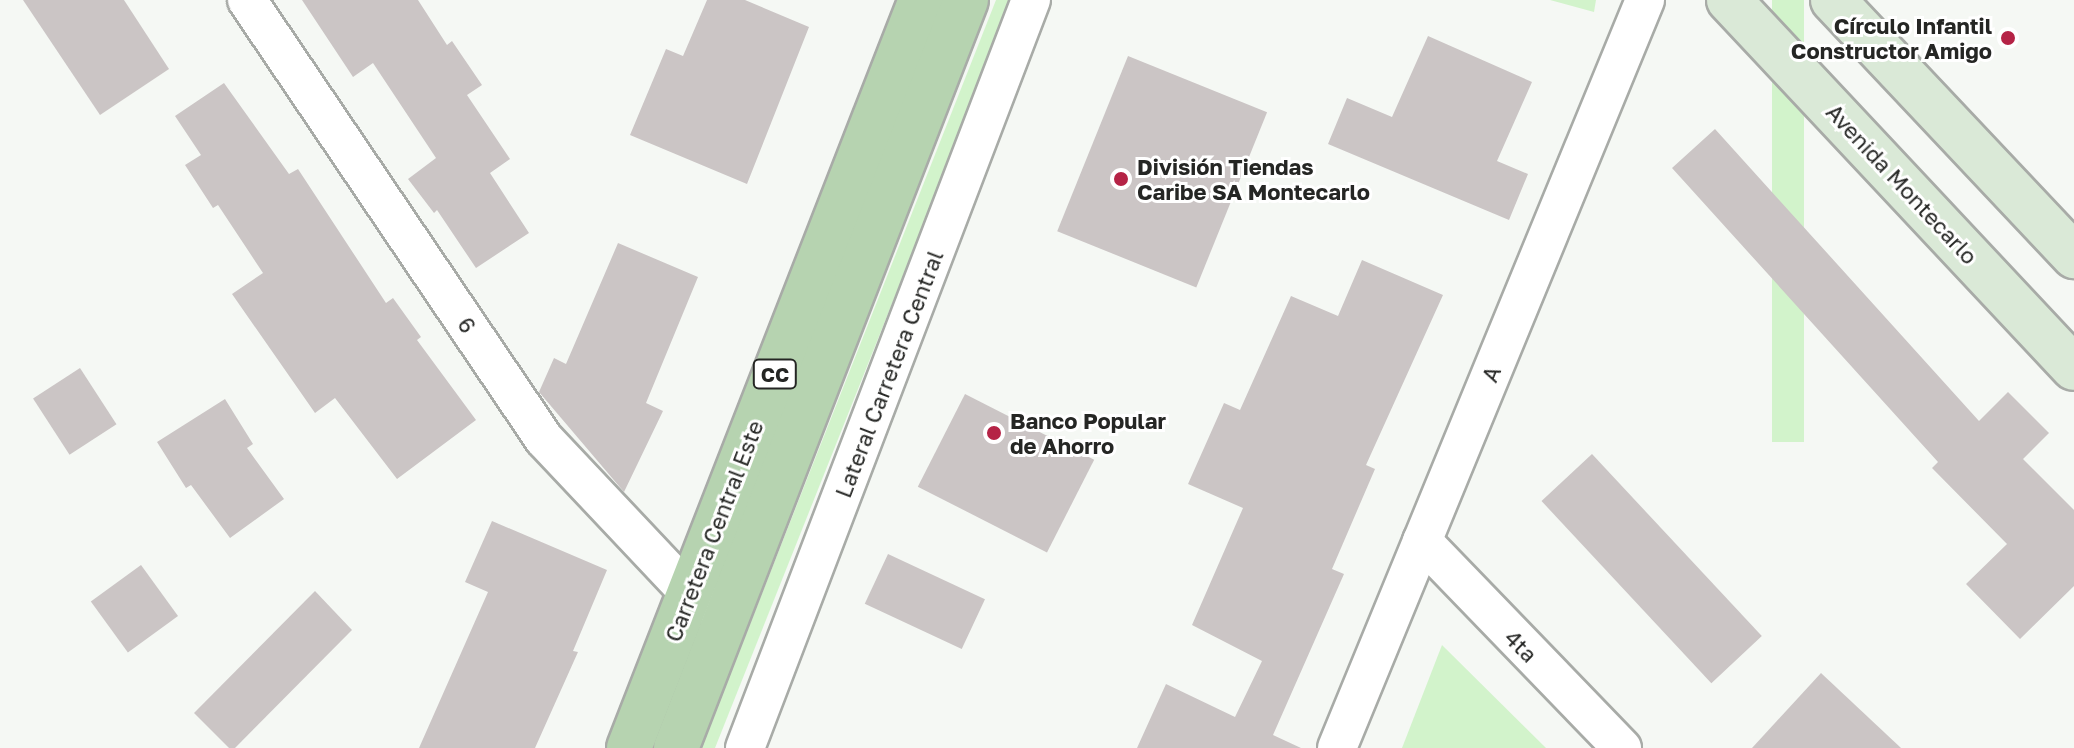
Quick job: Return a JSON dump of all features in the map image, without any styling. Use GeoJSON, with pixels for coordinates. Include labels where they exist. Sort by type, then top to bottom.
{"type":"FeatureCollection","features":[{"type":"Feature","properties":{"kind":"main road","name":"Avenida Montecarlo"},"geometry":{"type":"LineString","coordinates":[[1729,0],[2074,368]]}},
{"type":"Feature","properties":{"kind":"main road"},"geometry":{"type":"LineString","coordinates":[[1833,0],[2074,256]]}},
{"type":"Feature","properties":{"kind":"main road","name":"Carretera Central Este"},"geometry":{"type":"LineString","coordinates":[[676,748],[707,605],[919,1]]}},
{"type":"Feature","properties":{"kind":"main road","name":"Carretera Central Este"},"geometry":{"type":"LineString","coordinates":[[629,748],[707,605],[962,12]]}},
{"type":"Feature","properties":{"kind":"street","name":"6"},"geometry":{"type":"LineString","coordinates":[[247,0],[544,439],[707,605]]}},
{"type":"Feature","properties":{"kind":"street","name":"Lateral Carretera Central"},"geometry":{"type":"LineString","coordinates":[[745,748],[1031,0]]}},
{"type":"Feature","properties":{"kind":"street","name":"A"},"geometry":{"type":"LineString","coordinates":[[1337,748],[1645,0]]}},
{"type":"Feature","properties":{"kind":"street"},"geometry":{"type":"LineString","coordinates":[[919,1],[962,12]]}},
{"type":"Feature","properties":{"kind":"street","name":"4ta"},"geometry":{"type":"LineString","coordinates":[[1422,541],[1622,748]]}},
{"type":"Feature","properties":{"kind":"green space"},"geometry":{"type":"Polygon","coordinates":[[[996,0],[1013,0],[715,748],[701,748],[996,0]]]}},
{"type":"Feature","properties":{"kind":"green space"},"geometry":{"type":"Polygon","coordinates":[[[1550,0],[1596,0],[1594,12],[1550,0]]]}},
{"type":"Feature","properties":{"kind":"green space"},"geometry":{"type":"Polygon","coordinates":[[[1772,0],[1804,0],[1804,442],[1772,442],[1772,0]]]}},
{"type":"Feature","properties":{"kind":"green space"},"geometry":{"type":"Polygon","coordinates":[[[1442,645],[1546,748],[1402,748],[1442,645]]]}},
{"type":"Feature","properties":{"kind":"building"},"geometry":{"type":"Polygon","coordinates":[[[23,0],[124,0],[169,69],[100,115],[23,0]]]}},
{"type":"Feature","properties":{"kind":"building"},"geometry":{"type":"Polygon","coordinates":[[[302,0],[418,0],[447,45],[452,41],[482,85],[467,95],[510,159],[490,173],[529,233],[476,268],[437,210],[434,213],[408,179],[436,158],[373,63],[353,77],[302,0]]]}},
{"type":"Feature","properties":{"kind":"building"},"geometry":{"type":"Polygon","coordinates":[[[707,0],[745,0],[809,27],[747,184],[630,135],[666,49],[683,56],[707,0]]]}},
{"type":"Feature","properties":{"kind":"building"},"geometry":{"type":"Polygon","coordinates":[[[1428,36],[1532,82],[1497,161],[1528,174],[1509,220],[1328,144],[1347,98],[1392,117],[1428,36]]]}},
{"type":"Feature","properties":{"kind":"building"},"geometry":{"type":"Polygon","coordinates":[[[1128,56],[1267,112],[1196,287],[1057,231],[1128,56]]]}},
{"type":"Feature","properties":{"kind":"building"},"geometry":{"type":"Polygon","coordinates":[[[224,83],[289,174],[298,169],[386,303],[393,298],[421,337],[417,340],[476,420],[397,479],[335,398],[315,413],[232,294],[263,273],[218,205],[213,208],[185,165],[201,155],[175,116],[224,83]]]}},
{"type":"Feature","properties":{"kind":"building"},"geometry":{"type":"Polygon","coordinates":[[[1715,129],[1979,421],[2008,392],[2049,433],[2023,459],[2074,510],[2074,586],[2020,639],[1966,584],[2007,544],[1932,468],[1938,462],[1672,168],[1715,129]]]}},
{"type":"Feature","properties":{"kind":"building"},"geometry":{"type":"Polygon","coordinates":[[[618,243],[698,277],[646,403],[663,411],[624,492],[539,392],[554,358],[566,364],[618,243]]]}},
{"type":"Feature","properties":{"kind":"building"},"geometry":{"type":"Polygon","coordinates":[[[1362,260],[1443,295],[1366,465],[1375,469],[1332,569],[1344,574],[1273,735],[1301,748],[1137,748],[1166,684],[1235,717],[1262,661],[1192,625],[1243,508],[1188,484],[1224,403],[1240,410],[1291,296],[1338,316],[1362,260]]]}},
{"type":"Feature","properties":{"kind":"building"},"geometry":{"type":"Polygon","coordinates":[[[80,368],[116,424],[70,455],[33,398],[80,368]]]}},
{"type":"Feature","properties":{"kind":"building"},"geometry":{"type":"Polygon","coordinates":[[[965,394],[1094,460],[1047,552],[918,487],[965,394]]]}},
{"type":"Feature","properties":{"kind":"building"},"geometry":{"type":"Polygon","coordinates":[[[225,399],[253,444],[247,448],[284,499],[230,538],[191,485],[186,488],[157,442],[225,399]]]}},
{"type":"Feature","properties":{"kind":"building"},"geometry":{"type":"Polygon","coordinates":[[[1592,454],[1762,636],[1711,683],[1542,501],[1592,454]]]}},
{"type":"Feature","properties":{"kind":"building"},"geometry":{"type":"Polygon","coordinates":[[[492,521],[607,570],[573,651],[578,652],[535,748],[419,748],[488,592],[465,582],[492,521]]]}},
{"type":"Feature","properties":{"kind":"building"},"geometry":{"type":"Polygon","coordinates":[[[888,554],[985,599],[962,649],[865,604],[888,554]]]}},
{"type":"Feature","properties":{"kind":"building"},"geometry":{"type":"Polygon","coordinates":[[[141,565],[178,616],[128,652],[91,601],[141,565]]]}},
{"type":"Feature","properties":{"kind":"building"},"geometry":{"type":"Polygon","coordinates":[[[315,591],[352,630],[235,748],[229,748],[194,713],[315,591]]]}},
{"type":"Feature","properties":{"kind":"building"},"geometry":{"type":"Polygon","coordinates":[[[1821,673],[1901,748],[1752,748],[1821,673]]]}},
{"type":"Feature","properties":{"kind":"place","name":"Círculo Infantil Constructor Amigo"},"geometry":{"type":"Point","coordinates":[2008,38]}},
{"type":"Feature","properties":{"kind":"place","name":"División Tiendas Caribe SA Montecarlo"},"geometry":{"type":"Point","coordinates":[1121,179]}},
{"type":"Feature","properties":{"kind":"place","name":"Banco Popular de Ahorro"},"geometry":{"type":"Point","coordinates":[994,433]}}]}
